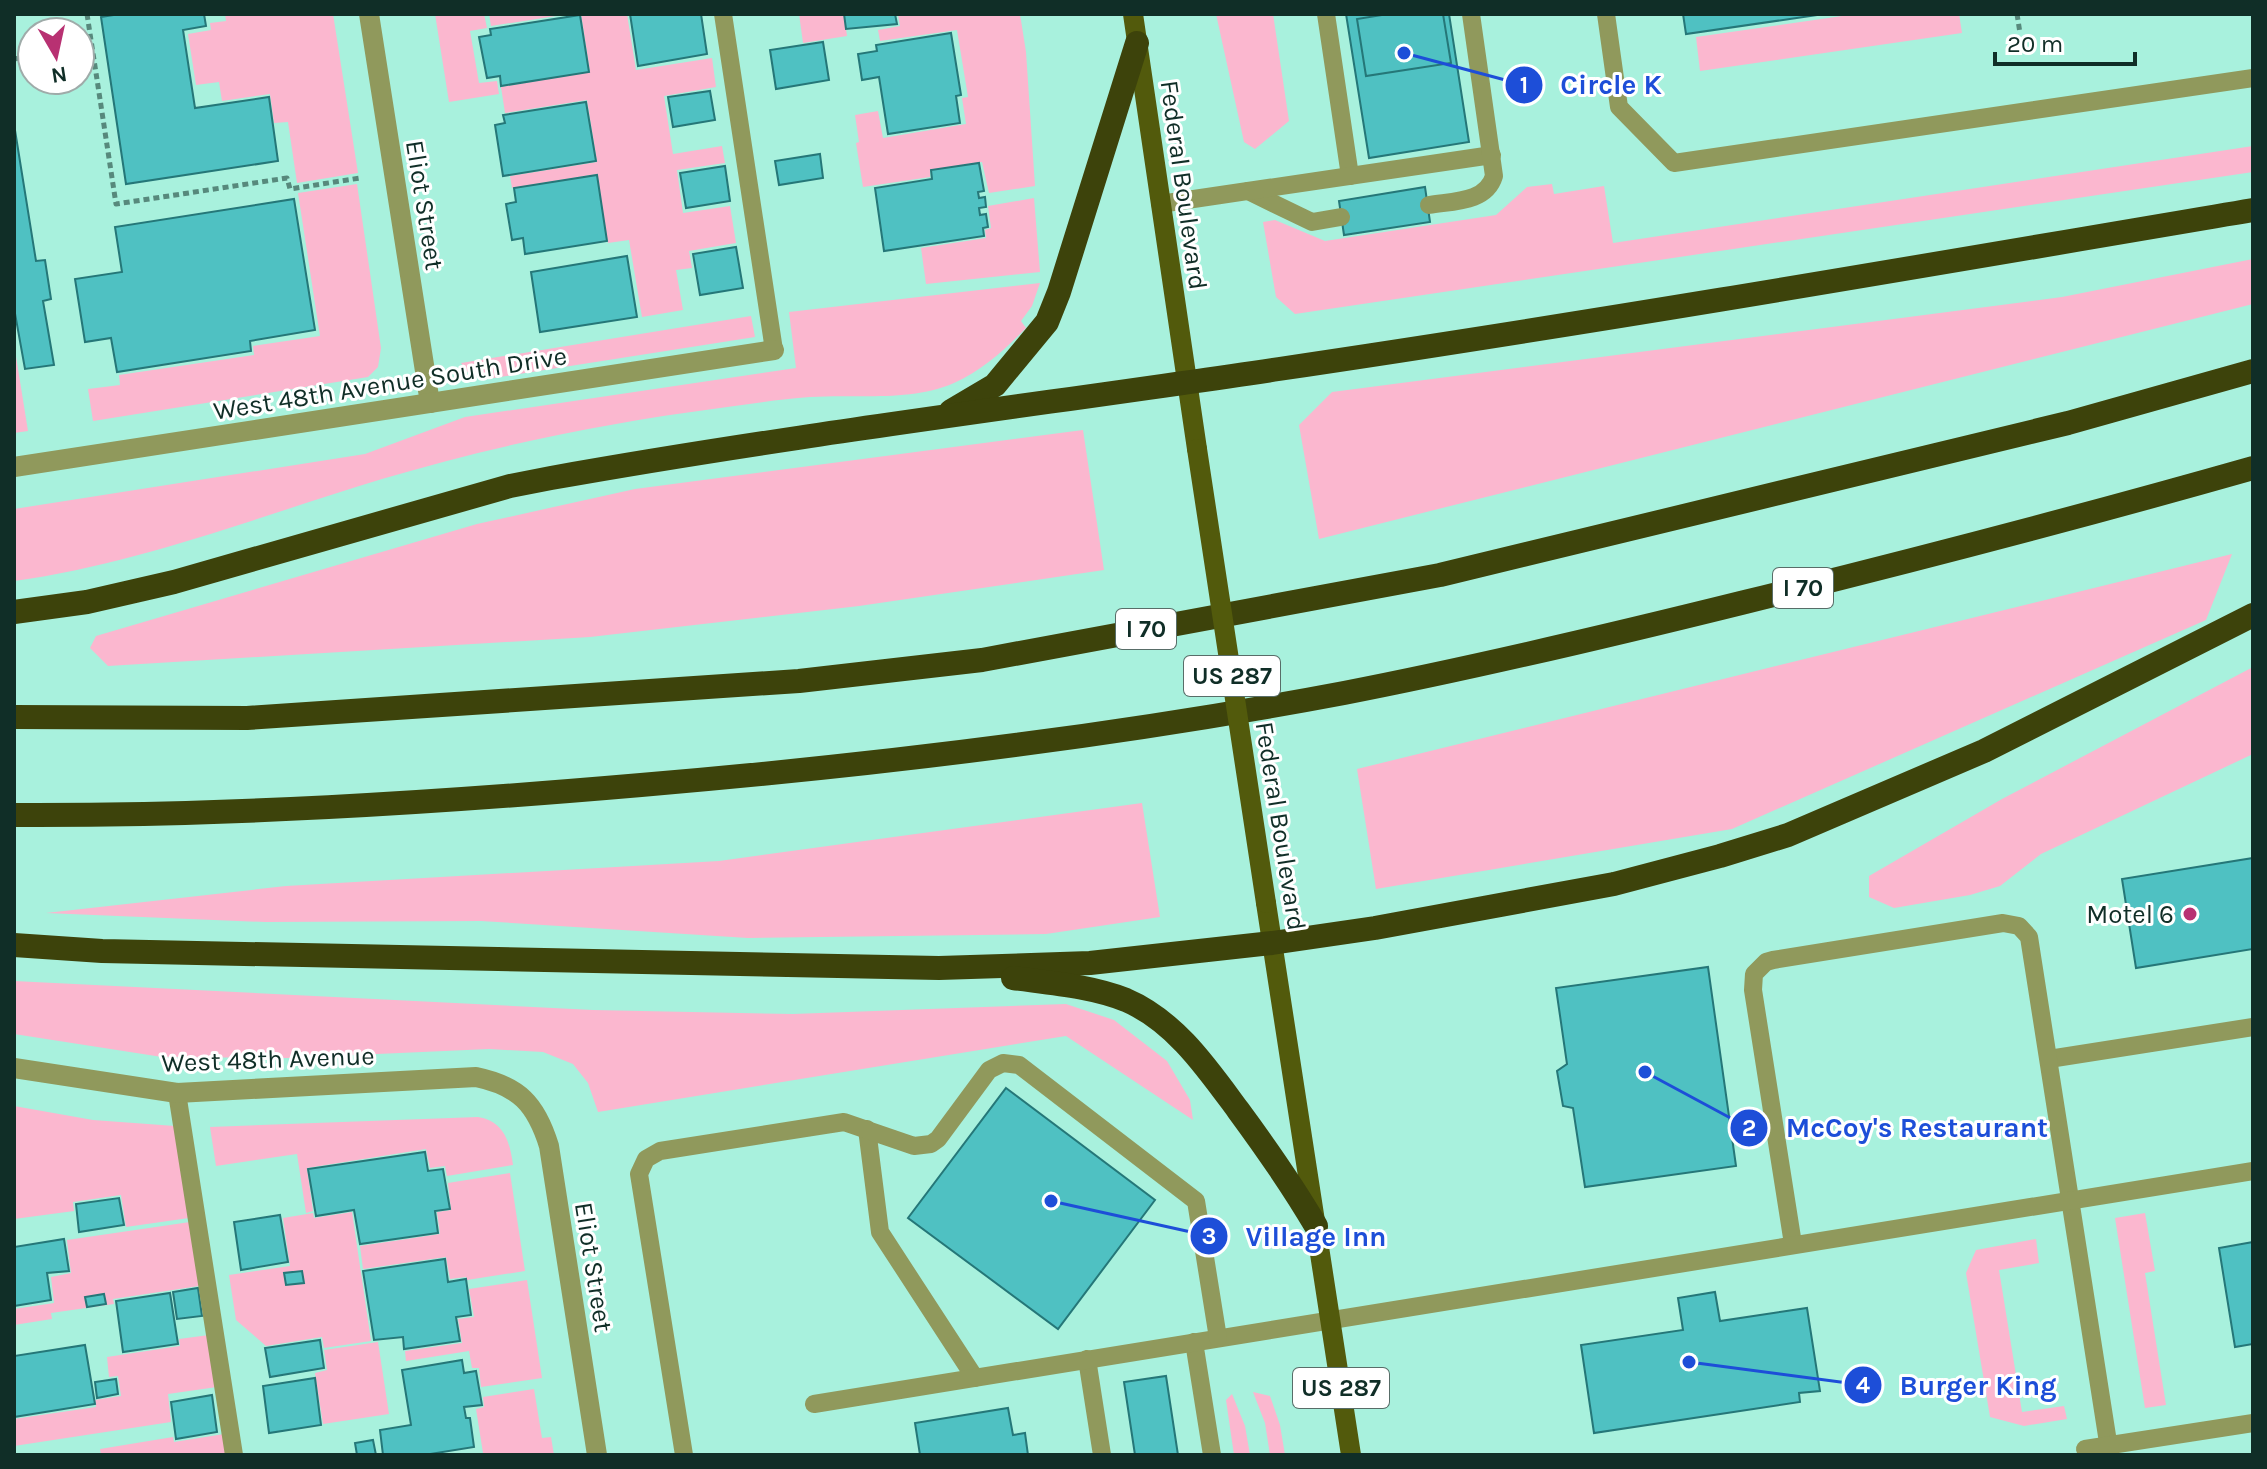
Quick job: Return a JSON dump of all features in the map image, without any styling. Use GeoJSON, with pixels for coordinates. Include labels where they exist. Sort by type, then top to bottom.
{"type":"FeatureCollection","features":[{"type":"Feature","properties":{"kind":"highway"},"geometry":{"type":"LineString","coordinates":[[942,417],[995,385],[1047,322],[1137,43]]}},
{"type":"Feature","properties":{"kind":"highway"},"geometry":{"type":"LineString","coordinates":[[14,612],[87,602],[174,582],[510,486],[590,471],[1809,285],[2253,210]]}},
{"type":"Feature","properties":{"kind":"highway","name":"I 70"},"geometry":{"type":"LineString","coordinates":[[14,717],[247,718],[799,681],[982,660],[1440,575],[2068,423],[2253,371]]}},
{"type":"Feature","properties":{"kind":"highway","name":"I 70"},"geometry":{"type":"LineString","coordinates":[[14,815],[262,812],[475,799],[832,769],[1159,725],[1349,692],[1602,637],[1940,554],[2253,468]]}},
{"type":"Feature","properties":{"kind":"highway"},"geometry":{"type":"LineString","coordinates":[[14,945],[102,951],[939,968],[1090,963],[1272,943],[1478,911],[1614,884],[1768,842],[1984,751],[2253,615]]}},
{"type":"Feature","properties":{"kind":"highway"},"geometry":{"type":"LineString","coordinates":[[939,968],[1070,985],[1126,1000],[1164,1022],[1203,1063],[1285,1174],[1316,1226]]}},
{"type":"Feature","properties":{"kind":"main road","name":"Federal Boulevard"},"geometry":{"type":"LineString","coordinates":[[1133,14],[1351,1455]]}},
{"type":"Feature","properties":{"kind":"street","name":"Eliot Street"},"geometry":{"type":"LineString","coordinates":[[369,14],[430,403]]}},
{"type":"Feature","properties":{"kind":"street","name":"West 48th Avenue South Drive"},"geometry":{"type":"LineString","coordinates":[[14,467],[774,350]]}},
{"type":"Feature","properties":{"kind":"street","name":"West 48th Avenue"},"geometry":{"type":"LineString","coordinates":[[14,1068],[177,1093],[476,1077],[500,1082],[521,1095]]}},
{"type":"Feature","properties":{"kind":"street","name":"Eliot Street"},"geometry":{"type":"LineString","coordinates":[[521,1095],[534,1109],[549,1146],[597,1455]]}},
{"type":"Feature","properties":{"kind":"lane"},"geometry":{"type":"LineString","coordinates":[[723,14],[774,350]]}},
{"type":"Feature","properties":{"kind":"lane"},"geometry":{"type":"LineString","coordinates":[[1326,14],[1350,176]]}},
{"type":"Feature","properties":{"kind":"lane"},"geometry":{"type":"LineString","coordinates":[[1429,205],[1486,192],[1494,176],[1471,14]]}},
{"type":"Feature","properties":{"kind":"lane"},"geometry":{"type":"LineString","coordinates":[[1606,14],[1619,107],[1674,163],[2253,78]]}},
{"type":"Feature","properties":{"kind":"lane"},"geometry":{"type":"LineString","coordinates":[[1160,204],[1492,155]]}},
{"type":"Feature","properties":{"kind":"lane"},"geometry":{"type":"LineString","coordinates":[[1248,191],[1312,222],[1341,217]]}},
{"type":"Feature","properties":{"kind":"lane"},"geometry":{"type":"LineString","coordinates":[[1793,1244],[1752,982],[1754,974],[1766,962],[2003,923],[2019,926],[2029,937],[2109,1450]]}},
{"type":"Feature","properties":{"kind":"lane"},"geometry":{"type":"LineString","coordinates":[[2049,1059],[2253,1027]]}},
{"type":"Feature","properties":{"kind":"lane"},"geometry":{"type":"LineString","coordinates":[[684,1455],[639,1174],[646,1159],[660,1151],[844,1122],[914,1146],[923,1146],[938,1139],[989,1070],[1003,1063],[1019,1065],[1196,1201],[1218,1338]]}},
{"type":"Feature","properties":{"kind":"lane"},"geometry":{"type":"LineString","coordinates":[[177,1093],[234,1455]]}},
{"type":"Feature","properties":{"kind":"lane"},"geometry":{"type":"LineString","coordinates":[[867,1129],[880,1232],[975,1378]]}},
{"type":"Feature","properties":{"kind":"lane"},"geometry":{"type":"LineString","coordinates":[[814,1404],[2253,1171]]}},
{"type":"Feature","properties":{"kind":"lane"},"geometry":{"type":"LineString","coordinates":[[1194,1342],[1212,1455]]}},
{"type":"Feature","properties":{"kind":"lane"},"geometry":{"type":"LineString","coordinates":[[1087,1359],[1102,1455]]}},
{"type":"Feature","properties":{"kind":"lane"},"geometry":{"type":"LineString","coordinates":[[2085,1449],[2109,1450],[2253,1423]]}},
{"type":"Feature","properties":{"kind":"path"},"geometry":{"type":"LineString","coordinates":[[2017,14],[2020,33]]}},
{"type":"Feature","properties":{"kind":"path"},"geometry":{"type":"LineString","coordinates":[[96,73],[116,204],[287,178],[290,189],[363,178]]}},
{"type":"Feature","properties":{"kind":"shaded area"},"geometry":{"type":"Polygon","coordinates":[[[225,14],[333,14],[358,173],[297,183],[288,122],[274,123],[270,94],[222,101],[219,82],[196,85],[188,34],[211,30],[210,23],[226,21],[225,14]]]}},
{"type":"Feature","properties":{"kind":"shaded area"},"geometry":{"type":"Polygon","coordinates":[[[435,14],[484,14],[487,28],[470,31],[479,83],[497,81],[499,94],[449,102],[435,14]]]}},
{"type":"Feature","properties":{"kind":"shaded area"},"geometry":{"type":"Polygon","coordinates":[[[489,14],[569,14],[491,26],[489,14]]]}},
{"type":"Feature","properties":{"kind":"shaded area"},"geometry":{"type":"Polygon","coordinates":[[[581,14],[627,14],[636,70],[712,58],[716,87],[664,96],[673,154],[722,146],[725,163],[677,170],[683,213],[730,206],[736,243],[689,251],[692,268],[676,270],[683,310],[642,317],[629,240],[608,243],[597,174],[512,188],[510,176],[597,162],[587,100],[505,113],[501,87],[590,72],[581,14]]]}},
{"type":"Feature","properties":{"kind":"shaded area"},"geometry":{"type":"Polygon","coordinates":[[[799,14],[844,14],[847,36],[803,43],[799,14]]]}},
{"type":"Feature","properties":{"kind":"shaded area"},"geometry":{"type":"Polygon","coordinates":[[[1020,14],[1026,52],[1035,186],[989,193],[982,162],[930,170],[930,177],[863,187],[855,115],[878,111],[883,138],[966,124],[962,98],[968,97],[957,30],[880,41],[878,30],[900,26],[898,15],[1020,14]]]}},
{"type":"Feature","properties":{"kind":"shaded area"},"geometry":{"type":"Polygon","coordinates":[[[1216,14],[1273,14],[1289,121],[1255,149],[1244,142],[1216,14]]]}},
{"type":"Feature","properties":{"kind":"shaded area"},"geometry":{"type":"Polygon","coordinates":[[[1856,14],[1959,14],[1962,33],[1700,71],[1696,37],[1856,14]]]}},
{"type":"Feature","properties":{"kind":"shaded area"},"geometry":{"type":"Polygon","coordinates":[[[2253,146],[2253,172],[1295,314],[1276,297],[1263,222],[1275,220],[1325,241],[1496,215],[1527,187],[1552,184],[1554,194],[1604,186],[1613,243],[2253,146]]]}},
{"type":"Feature","properties":{"kind":"shaded area"},"geometry":{"type":"Polygon","coordinates":[[[357,184],[381,348],[378,367],[368,377],[93,421],[88,389],[120,385],[119,375],[254,355],[253,346],[320,336],[298,193],[357,184]]]}},
{"type":"Feature","properties":{"kind":"shaded area"},"geometry":{"type":"Polygon","coordinates":[[[1034,198],[1040,272],[926,284],[921,248],[986,238],[985,230],[991,228],[988,206],[1034,198]]]}},
{"type":"Feature","properties":{"kind":"shaded area"},"geometry":{"type":"Polygon","coordinates":[[[2253,259],[2253,304],[1319,539],[1299,425],[1332,392],[2062,297],[2253,259]]]}},
{"type":"Feature","properties":{"kind":"shaded area"},"geometry":{"type":"Polygon","coordinates":[[[1040,283],[1032,306],[1021,321],[1026,328],[984,366],[965,378],[937,389],[902,395],[776,400],[550,437],[382,479],[154,551],[14,581],[14,509],[365,454],[465,417],[796,368],[789,312],[1040,283]]]}},
{"type":"Feature","properties":{"kind":"shaded area"},"geometry":{"type":"Polygon","coordinates":[[[751,316],[755,337],[487,379],[469,374],[461,363],[751,316]]]}},
{"type":"Feature","properties":{"kind":"shaded area"},"geometry":{"type":"Polygon","coordinates":[[[14,344],[28,431],[14,433],[14,344]]]}},
{"type":"Feature","properties":{"kind":"shaded area"},"geometry":{"type":"Polygon","coordinates":[[[1083,430],[1104,570],[859,606],[590,637],[108,666],[90,648],[96,636],[477,524],[635,489],[1083,430]]]}},
{"type":"Feature","properties":{"kind":"shaded area"},"geometry":{"type":"Polygon","coordinates":[[[2232,554],[2206,620],[1732,829],[1376,889],[1357,769],[2232,554]]]}},
{"type":"Feature","properties":{"kind":"shaded area"},"geometry":{"type":"Polygon","coordinates":[[[2253,667],[2253,754],[2041,854],[2000,886],[1970,895],[1894,908],[1869,897],[1869,876],[2002,799],[2253,667]]]}},
{"type":"Feature","properties":{"kind":"shaded area"},"geometry":{"type":"Polygon","coordinates":[[[1142,803],[1160,917],[1046,934],[748,938],[481,921],[265,922],[46,913],[286,886],[719,861],[1142,803]]]}},
{"type":"Feature","properties":{"kind":"shaded area"},"geometry":{"type":"Polygon","coordinates":[[[14,981],[593,1010],[793,1014],[1066,1004],[1114,1020],[1167,1061],[1190,1100],[1193,1120],[1066,1036],[598,1112],[588,1083],[573,1064],[543,1052],[489,1049],[288,1058],[162,1057],[14,1034],[14,981]]]}},
{"type":"Feature","properties":{"kind":"shaded area"},"geometry":{"type":"Polygon","coordinates":[[[14,1106],[93,1120],[175,1126],[189,1218],[126,1227],[121,1195],[73,1202],[74,1211],[14,1219],[14,1106]]]}},
{"type":"Feature","properties":{"kind":"shaded area"},"geometry":{"type":"Polygon","coordinates":[[[478,1117],[500,1128],[510,1148],[513,1165],[447,1176],[445,1166],[430,1168],[426,1149],[307,1168],[313,1211],[306,1213],[297,1154],[216,1166],[210,1127],[478,1117]]]}},
{"type":"Feature","properties":{"kind":"shaded area"},"geometry":{"type":"Polygon","coordinates":[[[510,1173],[525,1271],[467,1280],[466,1277],[450,1279],[446,1257],[363,1269],[360,1246],[440,1234],[437,1212],[451,1210],[448,1183],[510,1173]]]}},
{"type":"Feature","properties":{"kind":"shaded area"},"geometry":{"type":"Polygon","coordinates":[[[352,1212],[371,1341],[324,1348],[322,1337],[266,1346],[236,1320],[229,1275],[290,1266],[283,1218],[313,1213],[314,1218],[352,1212]]]}},
{"type":"Feature","properties":{"kind":"shaded area"},"geometry":{"type":"Polygon","coordinates":[[[2145,1213],[2155,1271],[2145,1273],[2166,1405],[2145,1408],[2115,1218],[2145,1213]]]}},
{"type":"Feature","properties":{"kind":"shaded area"},"geometry":{"type":"Polygon","coordinates":[[[190,1222],[199,1286],[113,1299],[114,1304],[51,1313],[52,1319],[14,1325],[14,1309],[54,1303],[51,1277],[71,1273],[67,1240],[190,1222]]]}},
{"type":"Feature","properties":{"kind":"shaded area"},"geometry":{"type":"Polygon","coordinates":[[[2036,1239],[2039,1263],[1999,1270],[2022,1412],[2064,1406],[2067,1419],[2024,1426],[1990,1417],[1966,1273],[1976,1250],[2036,1239]]]}},
{"type":"Feature","properties":{"kind":"shaded area"},"geometry":{"type":"Polygon","coordinates":[[[527,1280],[542,1378],[481,1387],[479,1368],[472,1368],[469,1351],[406,1361],[405,1351],[462,1343],[458,1319],[474,1317],[469,1289],[527,1280]]]}},
{"type":"Feature","properties":{"kind":"shaded area"},"geometry":{"type":"Polygon","coordinates":[[[209,1335],[217,1387],[168,1394],[171,1422],[14,1446],[14,1419],[96,1407],[95,1400],[121,1396],[118,1376],[109,1377],[107,1357],[180,1346],[179,1339],[209,1335]]]}},
{"type":"Feature","properties":{"kind":"shaded area"},"geometry":{"type":"Polygon","coordinates":[[[378,1342],[389,1414],[323,1424],[315,1373],[327,1370],[324,1350],[378,1342]]]}},
{"type":"Feature","properties":{"kind":"shaded area"},"geometry":{"type":"Polygon","coordinates":[[[534,1389],[542,1438],[551,1437],[554,1455],[478,1455],[483,1453],[476,1409],[484,1407],[483,1397],[534,1389]]]}},
{"type":"Feature","properties":{"kind":"shaded area"},"geometry":{"type":"Polygon","coordinates":[[[1253,1392],[1270,1396],[1280,1425],[1285,1455],[1270,1455],[1265,1423],[1253,1392]]]}},
{"type":"Feature","properties":{"kind":"shaded area"},"geometry":{"type":"Polygon","coordinates":[[[1232,1394],[1245,1426],[1250,1455],[1234,1455],[1226,1400],[1232,1394]]]}},
{"type":"Feature","properties":{"kind":"shaded area"},"geometry":{"type":"Polygon","coordinates":[[[224,1434],[227,1455],[101,1455],[100,1449],[173,1437],[174,1442],[224,1434]]]}},
{"type":"Feature","properties":{"kind":"building"},"geometry":{"type":"Polygon","coordinates":[[[120,14],[204,14],[206,26],[183,30],[195,108],[269,97],[278,161],[126,184],[101,17],[120,14]]]}},
{"type":"Feature","properties":{"kind":"building"},"geometry":{"type":"Polygon","coordinates":[[[630,14],[701,14],[707,54],[638,66],[630,14]]]}},
{"type":"Feature","properties":{"kind":"building"},"geometry":{"type":"Polygon","coordinates":[[[844,14],[895,14],[897,24],[846,29],[844,14]]]}},
{"type":"Feature","properties":{"kind":"building"},"geometry":{"type":"Polygon","coordinates":[[[1346,14],[1449,14],[1469,142],[1369,158],[1346,14]]]}},
{"type":"Feature","properties":{"kind":"building"},"geometry":{"type":"Polygon","coordinates":[[[1388,14],[1443,14],[1451,63],[1366,76],[1357,19],[1388,14]]]}},
{"type":"Feature","properties":{"kind":"building"},"geometry":{"type":"Polygon","coordinates":[[[1683,14],[1824,14],[1686,34],[1683,14]]]}},
{"type":"Feature","properties":{"kind":"building"},"geometry":{"type":"Polygon","coordinates":[[[580,15],[589,72],[501,86],[500,76],[487,78],[479,37],[491,35],[490,29],[580,15]]]}},
{"type":"Feature","properties":{"kind":"building"},"geometry":{"type":"Polygon","coordinates":[[[951,33],[961,95],[956,96],[960,123],[888,134],[879,77],[862,80],[858,54],[877,51],[876,45],[951,33]]]}},
{"type":"Feature","properties":{"kind":"building"},"geometry":{"type":"Polygon","coordinates":[[[823,42],[829,80],[776,89],[770,50],[823,42]]]}},
{"type":"Feature","properties":{"kind":"building"},"geometry":{"type":"Polygon","coordinates":[[[710,91],[715,120],[673,127],[668,97],[710,91]]]}},
{"type":"Feature","properties":{"kind":"building"},"geometry":{"type":"Polygon","coordinates":[[[586,102],[596,161],[503,176],[495,125],[505,123],[503,115],[586,102]]]}},
{"type":"Feature","properties":{"kind":"building"},"geometry":{"type":"Polygon","coordinates":[[[14,124],[36,261],[45,260],[51,299],[43,301],[54,365],[25,369],[14,308],[14,124]]]}},
{"type":"Feature","properties":{"kind":"building"},"geometry":{"type":"Polygon","coordinates":[[[820,154],[823,178],[779,185],[775,161],[820,154]]]}},
{"type":"Feature","properties":{"kind":"building"},"geometry":{"type":"Polygon","coordinates":[[[979,163],[984,191],[978,192],[979,198],[985,197],[986,207],[979,208],[980,215],[986,214],[988,227],[983,228],[984,236],[884,251],[875,188],[932,179],[931,170],[979,163]]]}},
{"type":"Feature","properties":{"kind":"building"},"geometry":{"type":"Polygon","coordinates":[[[725,166],[730,201],[686,208],[680,173],[725,166]]]}},
{"type":"Feature","properties":{"kind":"building"},"geometry":{"type":"Polygon","coordinates":[[[597,175],[607,241],[525,254],[523,238],[512,240],[506,204],[516,202],[514,188],[597,175]]]}},
{"type":"Feature","properties":{"kind":"building"},"geometry":{"type":"Polygon","coordinates":[[[1425,187],[1430,222],[1344,235],[1339,201],[1425,187]]]}},
{"type":"Feature","properties":{"kind":"building"},"geometry":{"type":"Polygon","coordinates":[[[294,199],[315,330],[250,341],[251,351],[117,372],[111,338],[85,342],[75,279],[122,272],[115,227],[294,199]]]}},
{"type":"Feature","properties":{"kind":"building"},"geometry":{"type":"Polygon","coordinates":[[[736,247],[743,288],[700,295],[693,254],[736,247]]]}},
{"type":"Feature","properties":{"kind":"building"},"geometry":{"type":"Polygon","coordinates":[[[627,256],[637,317],[540,332],[531,272],[627,256]]]}},
{"type":"Feature","properties":{"kind":"building","name":"Motel 6"},"geometry":{"type":"Polygon","coordinates":[[[2253,858],[2253,949],[2136,968],[2122,879],[2253,858]]]}},
{"type":"Feature","properties":{"kind":"building"},"geometry":{"type":"Polygon","coordinates":[[[1708,967],[1736,1166],[1585,1187],[1573,1108],[1563,1106],[1557,1071],[1567,1064],[1556,988],[1708,967]]]}},
{"type":"Feature","properties":{"kind":"building"},"geometry":{"type":"Polygon","coordinates":[[[1006,1088],[1155,1200],[1058,1329],[908,1218],[1006,1088]]]}},
{"type":"Feature","properties":{"kind":"building"},"geometry":{"type":"Polygon","coordinates":[[[425,1152],[428,1171],[443,1169],[450,1209],[435,1211],[438,1233],[360,1244],[354,1210],[316,1216],[308,1169],[425,1152]]]}},
{"type":"Feature","properties":{"kind":"building"},"geometry":{"type":"Polygon","coordinates":[[[119,1198],[124,1225],[79,1232],[76,1204],[119,1198]]]}},
{"type":"Feature","properties":{"kind":"building"},"geometry":{"type":"Polygon","coordinates":[[[280,1215],[288,1262],[241,1270],[234,1222],[280,1215]]]}},
{"type":"Feature","properties":{"kind":"building"},"geometry":{"type":"Polygon","coordinates":[[[64,1239],[69,1271],[47,1273],[51,1300],[14,1306],[14,1247],[64,1239]]]}},
{"type":"Feature","properties":{"kind":"building"},"geometry":{"type":"Polygon","coordinates":[[[2253,1242],[2253,1344],[2235,1347],[2219,1248],[2253,1242]]]}},
{"type":"Feature","properties":{"kind":"building"},"geometry":{"type":"Polygon","coordinates":[[[445,1259],[448,1282],[466,1279],[471,1315],[456,1317],[460,1341],[404,1349],[403,1337],[374,1340],[363,1271],[445,1259]]]}},
{"type":"Feature","properties":{"kind":"building"},"geometry":{"type":"Polygon","coordinates":[[[302,1271],[304,1283],[286,1285],[284,1273],[302,1271]]]}},
{"type":"Feature","properties":{"kind":"building"},"geometry":{"type":"Polygon","coordinates":[[[198,1288],[202,1316],[177,1319],[173,1292],[198,1288]]]}},
{"type":"Feature","properties":{"kind":"building"},"geometry":{"type":"Polygon","coordinates":[[[1715,1292],[1720,1321],[1807,1308],[1820,1391],[1799,1393],[1800,1402],[1594,1433],[1581,1345],[1683,1330],[1678,1298],[1715,1292]]]}},
{"type":"Feature","properties":{"kind":"building"},"geometry":{"type":"Polygon","coordinates":[[[170,1293],[178,1344],[123,1352],[116,1301],[170,1293]]]}},
{"type":"Feature","properties":{"kind":"building"},"geometry":{"type":"Polygon","coordinates":[[[104,1294],[106,1304],[87,1307],[85,1297],[104,1294]]]}},
{"type":"Feature","properties":{"kind":"building"},"geometry":{"type":"Polygon","coordinates":[[[320,1340],[324,1368],[270,1377],[265,1348],[320,1340]]]}},
{"type":"Feature","properties":{"kind":"building"},"geometry":{"type":"Polygon","coordinates":[[[85,1345],[95,1404],[14,1417],[14,1356],[85,1345]]]}},
{"type":"Feature","properties":{"kind":"building"},"geometry":{"type":"Polygon","coordinates":[[[462,1360],[464,1373],[476,1371],[482,1405],[464,1407],[466,1418],[470,1418],[474,1447],[424,1455],[383,1455],[380,1430],[411,1425],[402,1370],[462,1360]]]}},
{"type":"Feature","properties":{"kind":"building"},"geometry":{"type":"Polygon","coordinates":[[[1166,1376],[1178,1455],[1135,1455],[1124,1382],[1166,1376]]]}},
{"type":"Feature","properties":{"kind":"building"},"geometry":{"type":"Polygon","coordinates":[[[315,1378],[321,1425],[269,1433],[263,1386],[315,1378]]]}},
{"type":"Feature","properties":{"kind":"building"},"geometry":{"type":"Polygon","coordinates":[[[116,1379],[118,1394],[97,1398],[95,1382],[116,1379]]]}},
{"type":"Feature","properties":{"kind":"building"},"geometry":{"type":"Polygon","coordinates":[[[212,1395],[217,1432],[176,1439],[171,1402],[212,1395]]]}},
{"type":"Feature","properties":{"kind":"building"},"geometry":{"type":"Polygon","coordinates":[[[1008,1408],[1013,1435],[1025,1433],[1028,1455],[920,1455],[915,1423],[1008,1408]]]}},
{"type":"Feature","properties":{"kind":"building"},"geometry":{"type":"Polygon","coordinates":[[[373,1440],[376,1455],[357,1455],[355,1443],[373,1440]]]}},
{"type":"Feature","properties":{"kind":"place","name":"Circle K"},"geometry":{"type":"Point","coordinates":[1404,53]}},
{"type":"Feature","properties":{"kind":"place","name":"Motel 6"},"geometry":{"type":"Point","coordinates":[2190,914]}},
{"type":"Feature","properties":{"kind":"place","name":"McCoy's Restaurant"},"geometry":{"type":"Point","coordinates":[1645,1072]}},
{"type":"Feature","properties":{"kind":"place","name":"Village Inn"},"geometry":{"type":"Point","coordinates":[1051,1201]}},
{"type":"Feature","properties":{"kind":"place","name":"Burger King"},"geometry":{"type":"Point","coordinates":[1689,1362]}}]}
